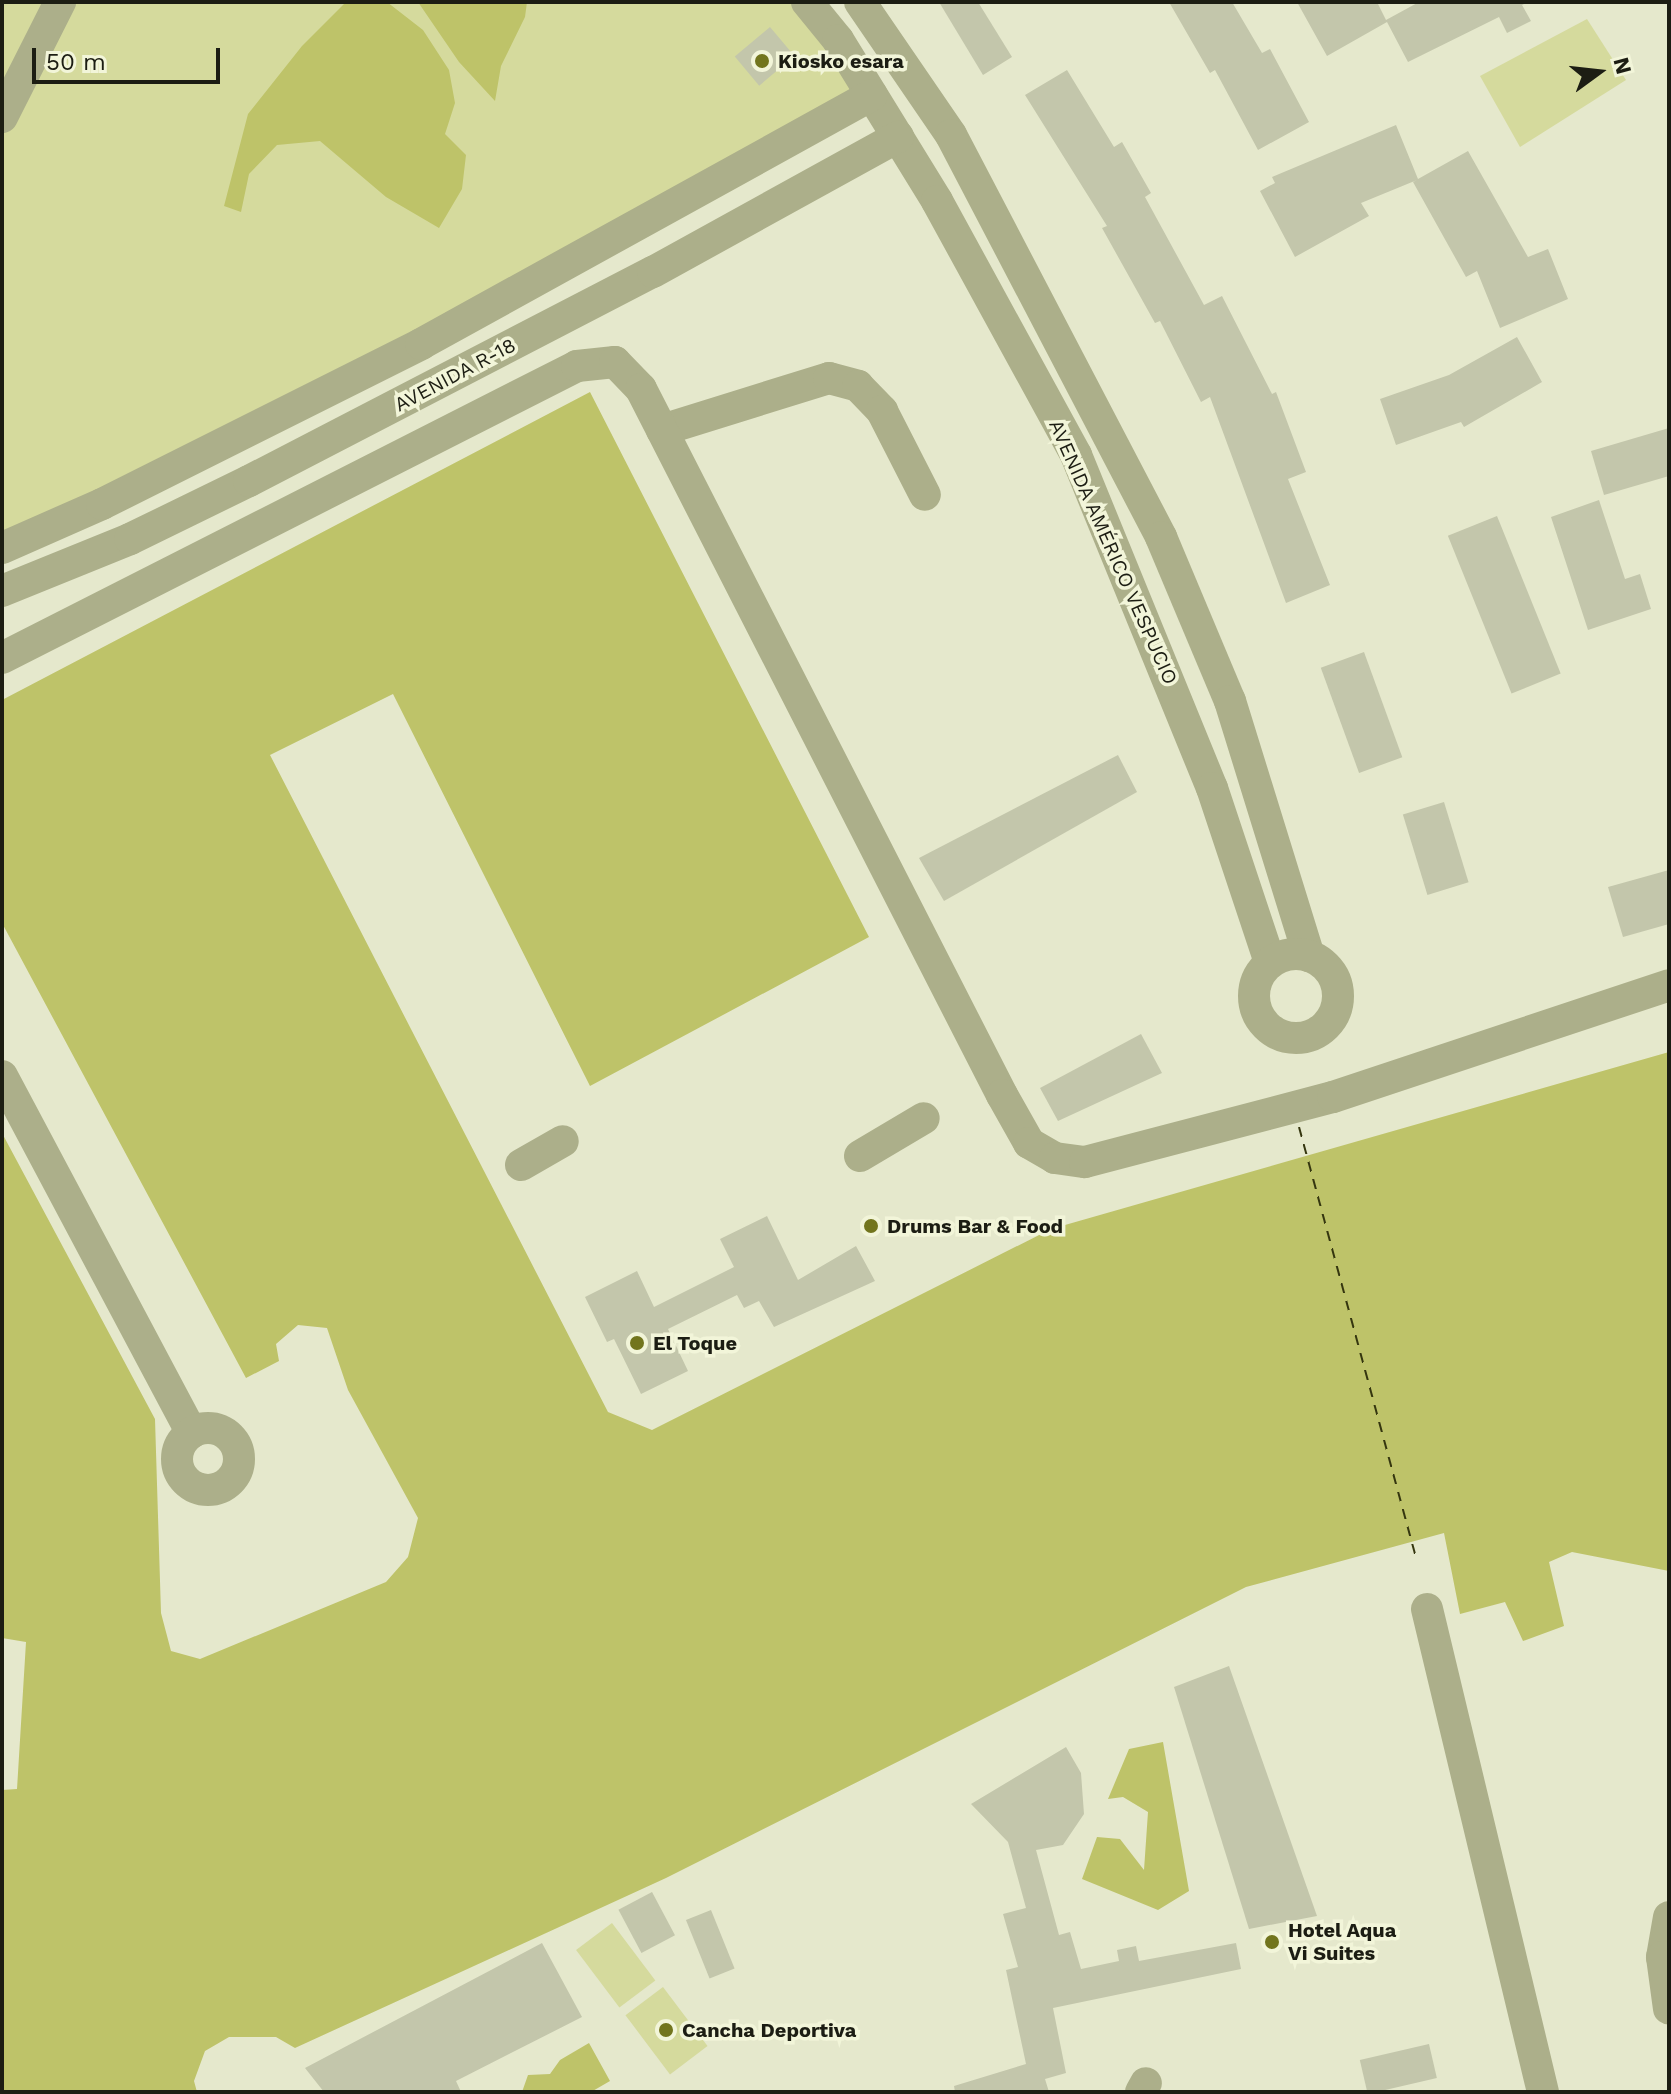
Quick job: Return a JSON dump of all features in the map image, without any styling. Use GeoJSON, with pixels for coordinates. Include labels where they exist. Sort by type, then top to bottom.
{"type":"FeatureCollection","features":[{"type":"Feature","properties":{"kind":"street"},"geometry":{"type":"LineString","coordinates":[[2,117],[60,2]]}},
{"type":"Feature","properties":{"kind":"street","name":"AVENIDA AMÉRICO VESPUCIO"},"geometry":{"type":"LineString","coordinates":[[807,2],[898,137],[1076,455],[1212,788],[1270,962]]}},
{"type":"Feature","properties":{"kind":"street","name":"AVENIDA AMÉRICO VESPUCIO"},"geometry":{"type":"LineString","coordinates":[[860,2],[951,135],[1161,537],[1230,701],[1309,956]]}},
{"type":"Feature","properties":{"kind":"street"},"geometry":{"type":"LineString","coordinates":[[2,548],[102,504],[421,344],[872,95]]}},
{"type":"Feature","properties":{"kind":"street","name":"AVENIDA R-18"},"geometry":{"type":"LineString","coordinates":[[2,591],[130,539],[262,474],[653,272],[898,137]]}},
{"type":"Feature","properties":{"kind":"street"},"geometry":{"type":"LineString","coordinates":[[2,658],[577,366],[615,362],[641,389],[1029,1143],[1055,1158],[1085,1162],[1333,1097],[1669,985]]}},
{"type":"Feature","properties":{"kind":"street"},"geometry":{"type":"LineString","coordinates":[[662,430],[829,378],[858,386],[882,411],[925,495]]}},
{"type":"Feature","properties":{"kind":"street"},"geometry":{"type":"LineString","coordinates":[[1282,956],[1309,956],[1331,972],[1338,999],[1327,1025],[1303,1038],[1276,1033],[1257,1013],[1255,985],[1270,962],[1282,956]]}},
{"type":"Feature","properties":{"kind":"street"},"geometry":{"type":"LineString","coordinates":[[2,1076],[192,1433]]}},
{"type":"Feature","properties":{"kind":"street"},"geometry":{"type":"LineString","coordinates":[[860,1156],[924,1118]]}},
{"type":"Feature","properties":{"kind":"street"},"geometry":{"type":"LineString","coordinates":[[521,1165],[563,1141]]}},
{"type":"Feature","properties":{"kind":"street"},"geometry":{"type":"LineString","coordinates":[[1427,1609],[1543,2092]]}},
{"type":"Feature","properties":{"kind":"street"},"geometry":{"type":"LineString","coordinates":[[1669,1917],[1662,1957],[1669,2009]]}},
{"type":"Feature","properties":{"kind":"shaded area"},"geometry":{"type":"Polygon","coordinates":[[[2,2],[803,2],[872,95],[2,548],[2,2]]]}},
{"type":"Feature","properties":{"kind":"shaded area"},"geometry":{"type":"Polygon","coordinates":[[[346,2],[387,2],[423,30],[449,70],[455,103],[445,134],[466,155],[462,189],[439,228],[386,197],[320,141],[277,145],[249,174],[241,212],[224,206],[248,114],[302,46],[346,2]]]}},
{"type":"Feature","properties":{"kind":"shaded area"},"geometry":{"type":"Polygon","coordinates":[[[418,2],[527,2],[525,17],[501,66],[495,101],[459,62],[418,2]]]}},
{"type":"Feature","properties":{"kind":"shaded area"},"geometry":{"type":"Polygon","coordinates":[[[1587,19],[1626,80],[1520,147],[1480,76],[1587,19]]]}},
{"type":"Feature","properties":{"kind":"shaded area"},"geometry":{"type":"Polygon","coordinates":[[[590,392],[869,937],[590,1086],[393,694],[270,755],[608,1412],[652,1430],[1051,1229],[1669,1052],[1669,1571],[1572,1552],[1549,1562],[1564,1626],[1523,1641],[1505,1602],[1460,1614],[1444,1533],[1246,1587],[666,1878],[295,2048],[276,2037],[229,2037],[205,2051],[194,2081],[197,2092],[2,2092],[2,1790],[17,1789],[26,1642],[2,1638],[2,1133],[155,1419],[161,1613],[171,1651],[200,1659],[386,1582],[408,1557],[418,1518],[348,1390],[327,1328],[298,1325],[276,1344],[279,1361],[246,1378],[2,923],[2,700],[590,392]]]}},
{"type":"Feature","properties":{"kind":"shaded area"},"geometry":{"type":"Polygon","coordinates":[[[1163,1742],[1189,1891],[1158,1910],[1082,1879],[1097,1837],[1120,1839],[1144,1870],[1148,1812],[1123,1797],[1108,1799],[1129,1749],[1163,1742]]]}},
{"type":"Feature","properties":{"kind":"shaded area","name":"Cancha Deportiva"},"geometry":{"type":"Polygon","coordinates":[[[612,1923],[655,1981],[619,2008],[576,1950],[612,1923]]]}},
{"type":"Feature","properties":{"kind":"shaded area","name":"Cancha Deportiva"},"geometry":{"type":"Polygon","coordinates":[[[663,1987],[708,2046],[670,2074],[625,2015],[663,1987]]]}},
{"type":"Feature","properties":{"kind":"shaded area"},"geometry":{"type":"Polygon","coordinates":[[[589,2043],[610,2081],[591,2092],[522,2092],[528,2075],[550,2074],[560,2060],[589,2043]]]}},
{"type":"Feature","properties":{"kind":"building"},"geometry":{"type":"Polygon","coordinates":[[[939,2],[978,2],[1012,57],[983,75],[939,2]]]}},
{"type":"Feature","properties":{"kind":"building"},"geometry":{"type":"Polygon","coordinates":[[[1169,2],[1232,2],[1262,53],[1270,49],[1309,122],[1258,150],[1215,70],[1210,73],[1169,2]]]}},
{"type":"Feature","properties":{"kind":"building"},"geometry":{"type":"Polygon","coordinates":[[[1297,2],[1377,2],[1386,20],[1419,2],[1528,2],[1522,5],[1531,21],[1507,33],[1499,17],[1408,62],[1387,22],[1327,56],[1297,2]]]}},
{"type":"Feature","properties":{"kind":"building"},"geometry":{"type":"Polygon","coordinates":[[[770,27],[794,56],[759,86],[735,57],[770,27]]]}},
{"type":"Feature","properties":{"kind":"building"},"geometry":{"type":"Polygon","coordinates":[[[1067,70],[1114,147],[1122,142],[1151,193],[1145,197],[1204,305],[1222,296],[1272,394],[1276,392],[1306,472],[1288,479],[1330,585],[1286,603],[1210,397],[1201,402],[1160,321],[1155,323],[1102,228],[1107,226],[1025,95],[1067,70]]]}},
{"type":"Feature","properties":{"kind":"building"},"geometry":{"type":"Polygon","coordinates":[[[1396,125],[1418,179],[1468,151],[1528,257],[1548,249],[1568,299],[1500,328],[1477,271],[1466,277],[1413,182],[1417,180],[1361,203],[1369,216],[1295,257],[1260,191],[1275,183],[1272,177],[1396,125]]]}},
{"type":"Feature","properties":{"kind":"building"},"geometry":{"type":"Polygon","coordinates":[[[1517,337],[1542,382],[1464,427],[1461,422],[1396,445],[1380,399],[1449,375],[1517,337]]]}},
{"type":"Feature","properties":{"kind":"building"},"geometry":{"type":"Polygon","coordinates":[[[1669,428],[1669,476],[1604,495],[1591,451],[1669,428]]]}},
{"type":"Feature","properties":{"kind":"building"},"geometry":{"type":"Polygon","coordinates":[[[1599,500],[1625,579],[1640,574],[1651,609],[1588,630],[1551,517],[1599,500]]]}},
{"type":"Feature","properties":{"kind":"building"},"geometry":{"type":"Polygon","coordinates":[[[1497,516],[1561,674],[1512,693],[1448,536],[1497,516]]]}},
{"type":"Feature","properties":{"kind":"building"},"geometry":{"type":"Polygon","coordinates":[[[1364,652],[1402,757],[1359,773],[1321,668],[1364,652]]]}},
{"type":"Feature","properties":{"kind":"building"},"geometry":{"type":"Polygon","coordinates":[[[1118,755],[1137,792],[944,901],[919,858],[1118,755]]]}},
{"type":"Feature","properties":{"kind":"building"},"geometry":{"type":"Polygon","coordinates":[[[1444,802],[1469,882],[1427,895],[1403,815],[1444,802]]]}},
{"type":"Feature","properties":{"kind":"building"},"geometry":{"type":"Polygon","coordinates":[[[1669,870],[1669,924],[1623,937],[1608,887],[1669,870]]]}},
{"type":"Feature","properties":{"kind":"building"},"geometry":{"type":"Polygon","coordinates":[[[1141,1034],[1162,1073],[1058,1121],[1040,1088],[1141,1034]]]}},
{"type":"Feature","properties":{"kind":"building"},"geometry":{"type":"Polygon","coordinates":[[[767,1216],[798,1280],[856,1246],[875,1281],[774,1327],[759,1301],[744,1308],[737,1295],[668,1329],[688,1371],[641,1394],[614,1339],[607,1342],[585,1297],[637,1271],[654,1307],[734,1267],[720,1239],[767,1216]]]}},
{"type":"Feature","properties":{"kind":"building"},"geometry":{"type":"Polygon","coordinates":[[[1229,1666],[1317,1916],[1249,1929],[1174,1687],[1229,1666]]]}},
{"type":"Feature","properties":{"kind":"building"},"geometry":{"type":"Polygon","coordinates":[[[1066,1747],[1081,1773],[1084,1814],[1063,1845],[1036,1850],[1059,1935],[1070,1932],[1081,1969],[1119,1961],[1117,1950],[1136,1946],[1139,1961],[1236,1943],[1241,1969],[1053,2008],[1066,2073],[1045,2079],[1049,2092],[955,2092],[954,2086],[1026,2064],[1006,1970],[1018,1967],[1003,1914],[1026,1908],[1008,1842],[971,1804],[1066,1747]]]}},
{"type":"Feature","properties":{"kind":"building"},"geometry":{"type":"Polygon","coordinates":[[[652,1892],[675,1935],[641,1953],[618,1910],[652,1892]]]}},
{"type":"Feature","properties":{"kind":"building"},"geometry":{"type":"Polygon","coordinates":[[[711,1910],[735,1968],[710,1979],[686,1920],[711,1910]]]}},
{"type":"Feature","properties":{"kind":"building"},"geometry":{"type":"Polygon","coordinates":[[[542,1943],[582,2017],[456,2081],[461,2092],[324,2092],[305,2068],[542,1943]]]}},
{"type":"Feature","properties":{"kind":"building"},"geometry":{"type":"Polygon","coordinates":[[[1429,2044],[1437,2078],[1367,2092],[1360,2060],[1429,2044]]]}},
{"type":"Feature","properties":{"kind":"ferry route"},"geometry":{"type":"LineString","coordinates":[[1299,1127],[1415,1555]]}},
{"type":"Feature","properties":{"kind":"place","name":"Kiosko esara"},"geometry":{"type":"Point","coordinates":[762,61]}},
{"type":"Feature","properties":{"kind":"place","name":"Drums Bar & Food"},"geometry":{"type":"Point","coordinates":[871,1226]}},
{"type":"Feature","properties":{"kind":"place","name":"El Toque"},"geometry":{"type":"Point","coordinates":[637,1343]}},
{"type":"Feature","properties":{"kind":"place","name":"Hotel Aqua Vi Suites"},"geometry":{"type":"Point","coordinates":[1272,1942]}},
{"type":"Feature","properties":{"kind":"place","name":"Cancha Deportiva"},"geometry":{"type":"Point","coordinates":[666,2030]}}]}
